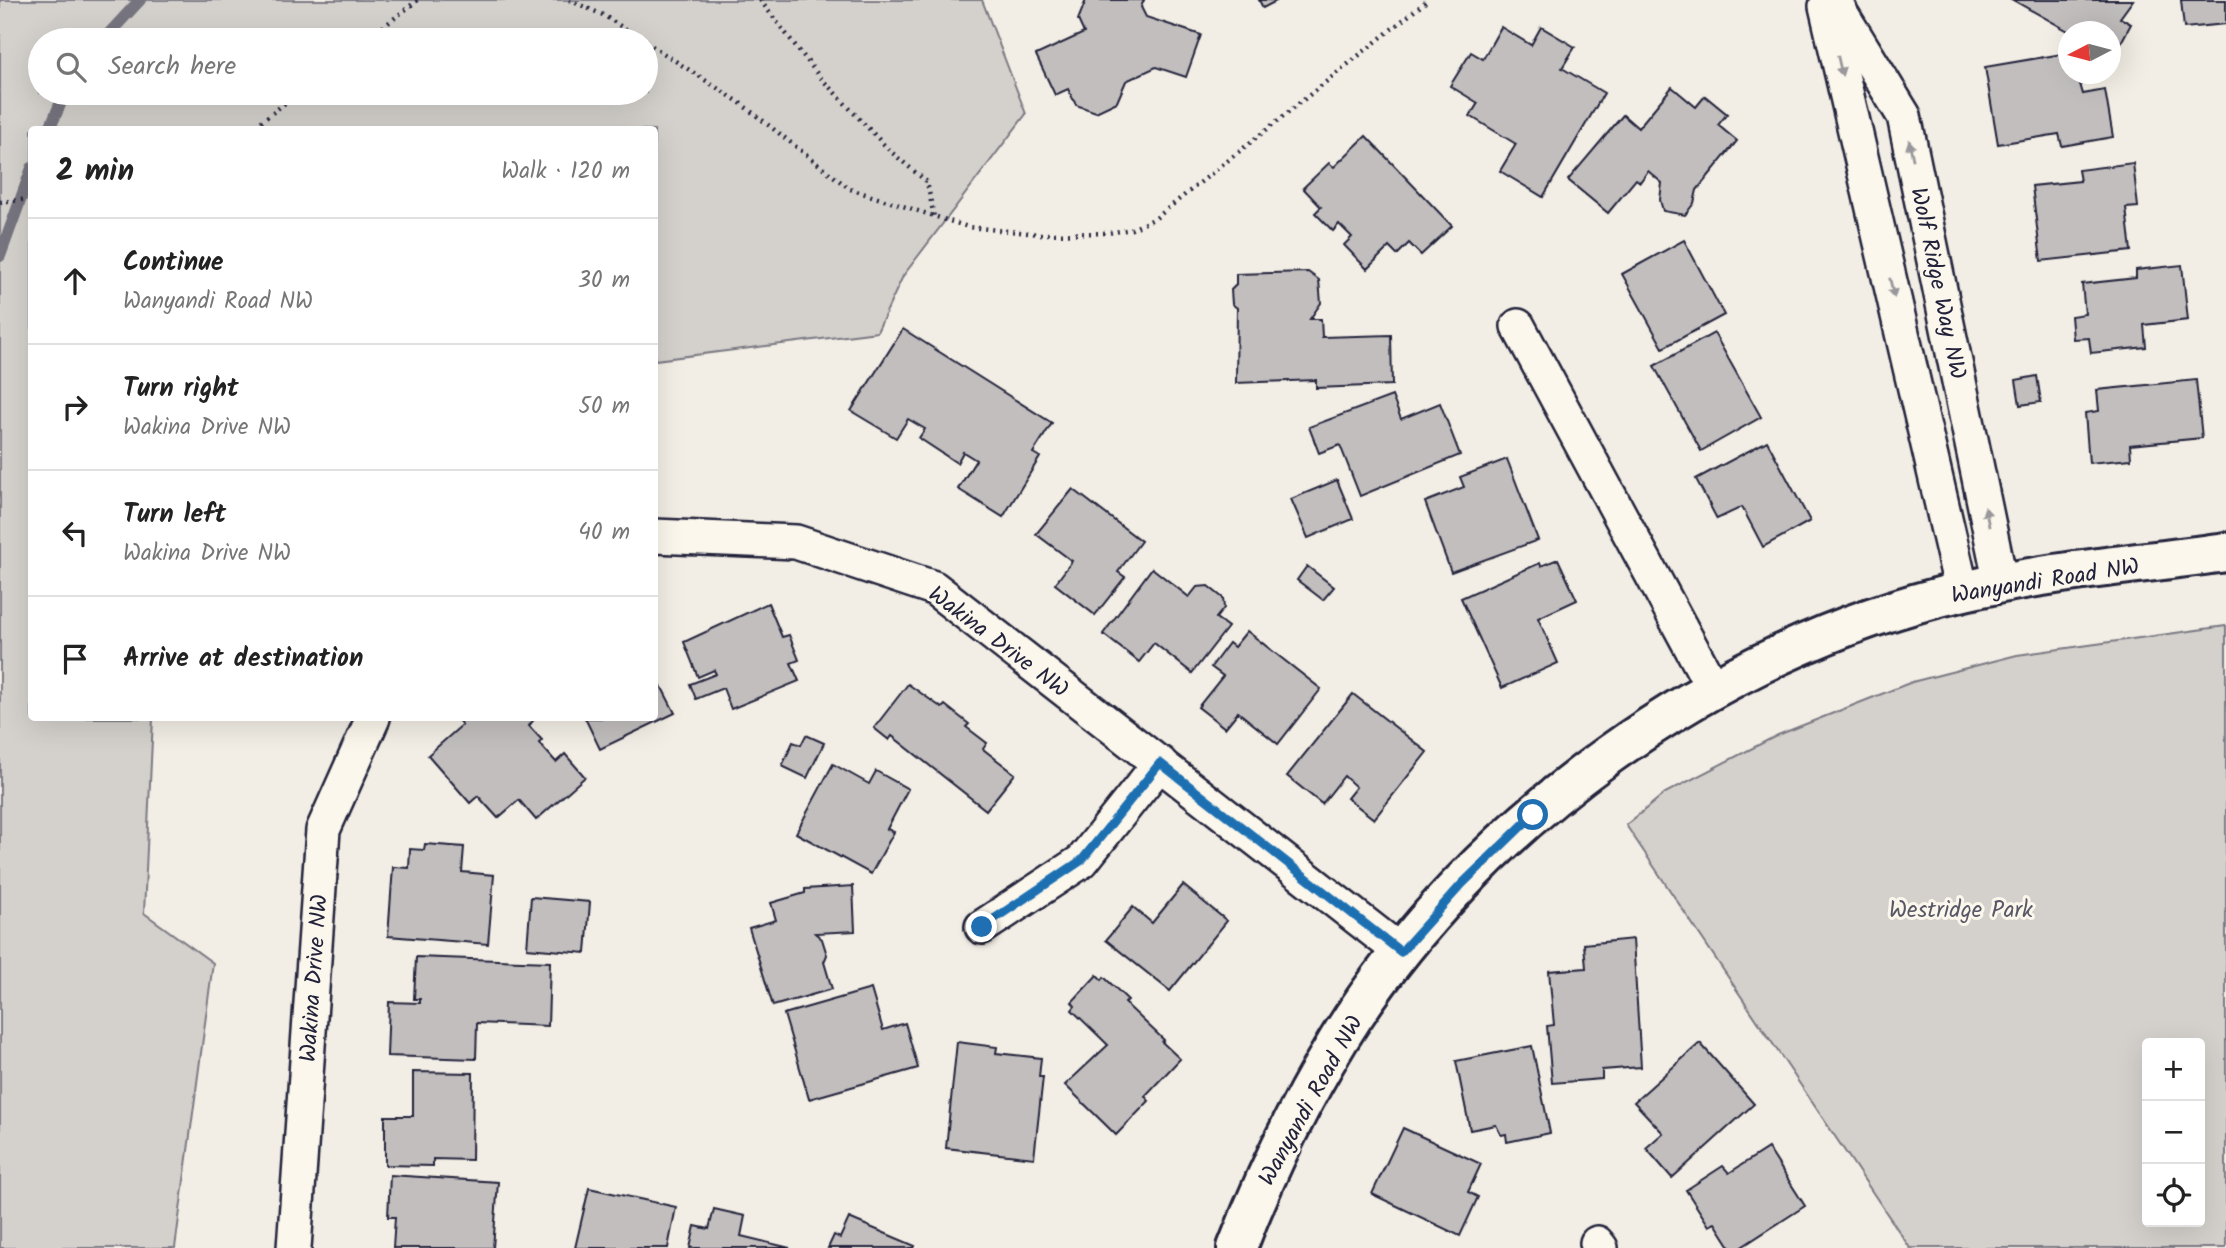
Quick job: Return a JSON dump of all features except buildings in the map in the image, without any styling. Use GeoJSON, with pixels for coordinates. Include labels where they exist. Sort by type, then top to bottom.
{"type":"FeatureCollection","features":[{"type":"Feature","properties":{"kind":"street","name":"Wolf Ridge Way NW"},"geometry":{"type":"LineString","coordinates":[[1824,0],[1962,591]]}},
{"type":"Feature","properties":{"kind":"street","name":"Wolf Ridge Way NW"},"geometry":{"type":"LineString","coordinates":[[1833,0],[1903,116],[2001,583]]}},
{"type":"Feature","properties":{"kind":"street"},"geometry":{"type":"LineString","coordinates":[[1518,326],[1713,688]]}},
{"type":"Feature","properties":{"kind":"street","name":"Wakina Drive NW"},"geometry":{"type":"LineString","coordinates":[[658,536],[796,542],[934,588],[1401,952]]}},
{"type":"Feature","properties":{"kind":"street","name":"Wanyandi Road NW"},"geometry":{"type":"LineString","coordinates":[[1237,1248],[1271,1161],[1339,1039],[1401,952],[1462,884],[1533,815],[1614,751],[1713,688],[1776,656],[1871,618],[1962,591],[2001,583],[2226,552]]}},
{"type":"Feature","properties":{"kind":"street","name":"Wakina Drive NW"},"geometry":{"type":"LineString","coordinates":[[294,1248],[323,830],[372,721]]}},
{"type":"Feature","properties":{"kind":"street"},"geometry":{"type":"LineString","coordinates":[[982,927],[1082,860],[1160,763]]}},
{"type":"Feature","properties":{"kind":"path"},"geometry":{"type":"LineString","coordinates":[[382,28],[418,0]]}},
{"type":"Feature","properties":{"kind":"path"},"geometry":{"type":"LineString","coordinates":[[569,0],[603,15],[624,28]]}},
{"type":"Feature","properties":{"kind":"path"},"geometry":{"type":"LineString","coordinates":[[760,0],[819,76],[890,150],[927,182],[934,217]]}},
{"type":"Feature","properties":{"kind":"path"},"geometry":{"type":"LineString","coordinates":[[658,50],[739,102],[850,190],[968,227],[1039,234],[1108,233],[1132,229],[1157,218],[1428,0]]}},
{"type":"Feature","properties":{"kind":"path"},"geometry":{"type":"LineString","coordinates":[[255,126],[282,105]]}},
{"type":"Feature","properties":{"kind":"path"},"geometry":{"type":"LineString","coordinates":[[0,202],[28,199]]}},
{"type":"Feature","properties":{"kind":"green space"},"geometry":{"type":"Polygon","coordinates":[[[0,0],[982,0],[1026,114],[903,276],[877,332],[658,360],[658,126],[28,126],[28,721],[153,721],[144,913],[213,963],[175,1248],[0,1248],[0,0]]]}},
{"type":"Feature","properties":{"kind":"green space","name":"Westridge Park"},"geometry":{"type":"Polygon","coordinates":[[[2226,626],[2226,1248],[1910,1248],[1626,825],[1665,793],[1778,735],[1912,682],[2017,655],[2226,626]]]}},
{"type":"Feature","properties":{"kind":"waterway"},"geometry":{"type":"LineString","coordinates":[[114,28],[140,0]]}},
{"type":"Feature","properties":{"kind":"waterway"},"geometry":{"type":"LineString","coordinates":[[51,126],[60,105]]}},
{"type":"Feature","properties":{"kind":"waterway"},"geometry":{"type":"LineString","coordinates":[[0,256],[28,179]]}},
{"type":"Feature","properties":{"kind":"route"},"geometry":{"type":"LineString","coordinates":[[982,927],[1082,860],[1160,763],[1401,952],[1462,884],[1533,815]]}}]}
